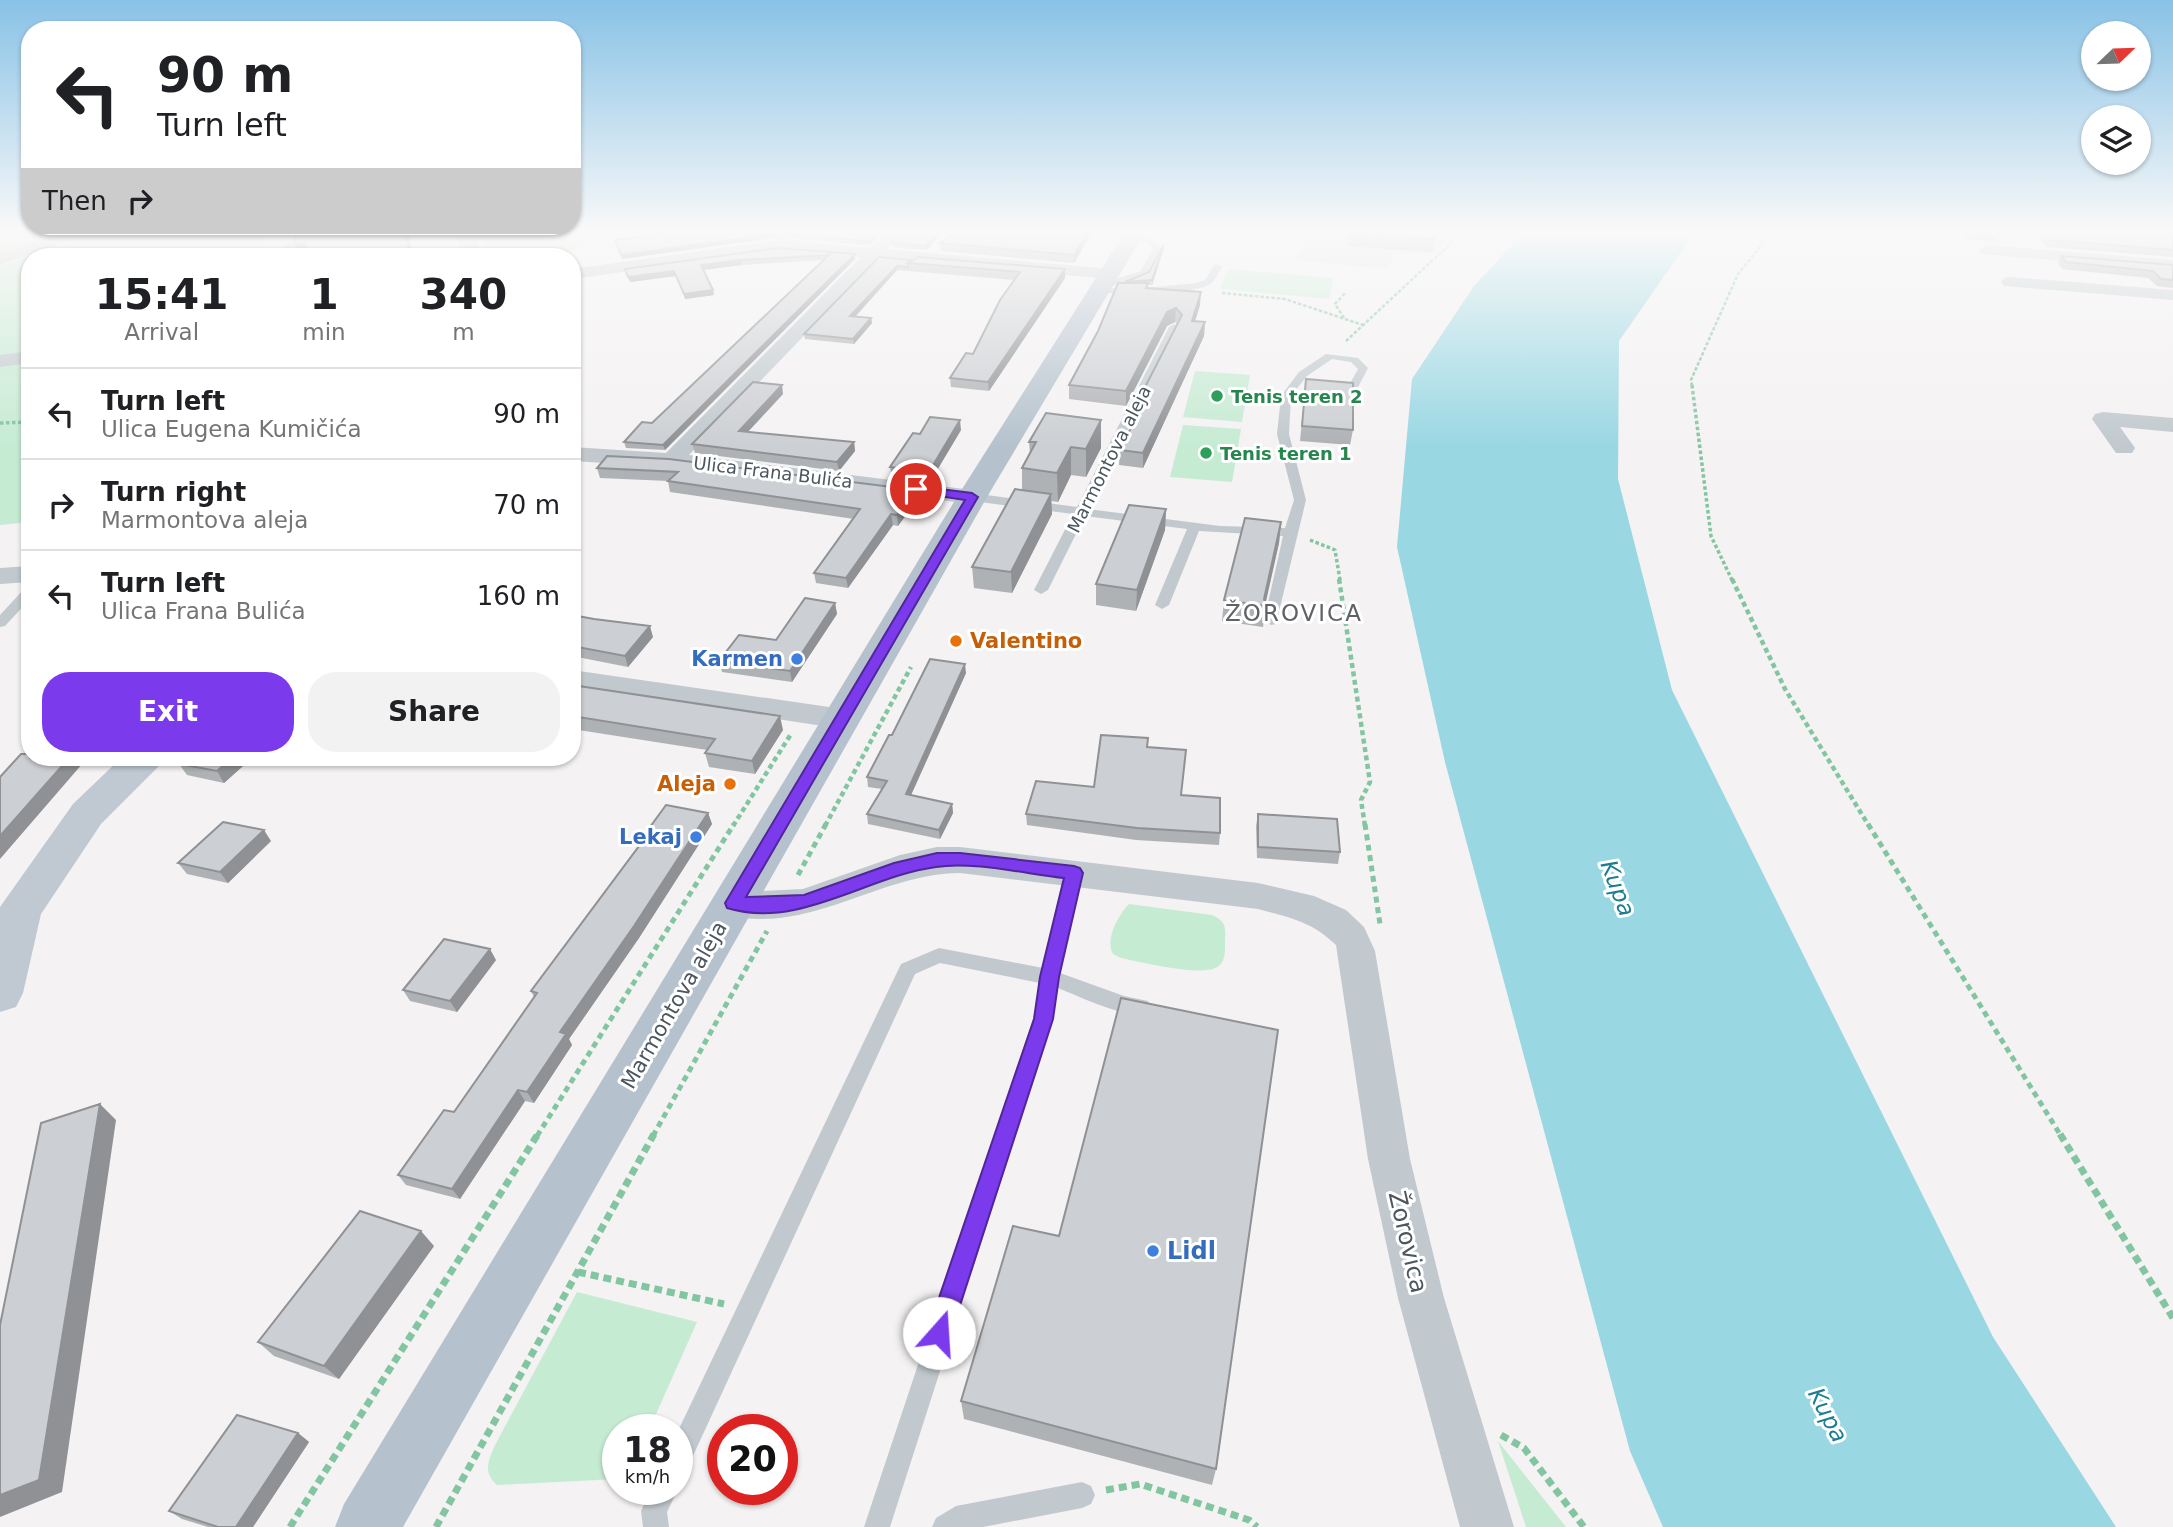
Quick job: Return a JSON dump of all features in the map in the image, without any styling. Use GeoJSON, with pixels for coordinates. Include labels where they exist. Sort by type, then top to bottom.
{"type":"FeatureCollection","features":[{"type":"Feature","properties":{"kind":"main road","name":"Marmontova aleja"},"geometry":{"type":"LineString","coordinates":[[366,1527],[734,903],[824,716],[972,497],[1093,303]]}},
{"type":"Feature","properties":{"kind":"main road"},"geometry":{"type":"LineString","coordinates":[[0,993],[20,910],[87,814],[136,766]]}},
{"type":"Feature","properties":{"kind":"street"},"geometry":{"type":"LineString","coordinates":[[672,460],[825,303]]}},
{"type":"Feature","properties":{"kind":"street"},"geometry":{"type":"LineString","coordinates":[[0,361],[21,359]]}},
{"type":"Feature","properties":{"kind":"street"},"geometry":{"type":"LineString","coordinates":[[2124,448],[2103,419],[2173,425]]}},
{"type":"Feature","properties":{"kind":"street","name":"Ulica Frana Bulića"},"geometry":{"type":"LineString","coordinates":[[581,455],[672,460],[972,497]]}},
{"type":"Feature","properties":{"kind":"street"},"geometry":{"type":"LineString","coordinates":[[0,576],[21,575]]}},
{"type":"Feature","properties":{"kind":"street"},"geometry":{"type":"LineString","coordinates":[[581,680],[824,716]]}},
{"type":"Feature","properties":{"kind":"street"},"geometry":{"type":"LineString","coordinates":[[734,903],[804,902],[900,868],[937,860],[960,860],[1258,896],[1314,910],[1334,920],[1351,937],[1370,944]]}},
{"type":"Feature","properties":{"kind":"street","name":"Žorovica"},"geometry":{"type":"LineString","coordinates":[[1370,944],[1392,1172],[1420,1298],[1487,1527]]}},
{"type":"Feature","properties":{"kind":"lane","name":"Marmontova aleja"},"geometry":{"type":"LineString","coordinates":[[1041,590],[1174,327]]}},
{"type":"Feature","properties":{"kind":"lane"},"geometry":{"type":"LineString","coordinates":[[1271,621],[1290,532],[1300,500],[1283,434],[1286,396],[1303,374],[1330,356],[1353,360],[1363,368],[1352,389]]}},
{"type":"Feature","properties":{"kind":"lane"},"geometry":{"type":"LineString","coordinates":[[972,497],[1194,527],[1290,532]]}},
{"type":"Feature","properties":{"kind":"lane"},"geometry":{"type":"LineString","coordinates":[[1163,605],[1194,527]]}},
{"type":"Feature","properties":{"kind":"lane"},"geometry":{"type":"LineString","coordinates":[[0,624],[21,601]]}},
{"type":"Feature","properties":{"kind":"lane"},"geometry":{"type":"LineString","coordinates":[[877,1527],[1043,1019],[1074,873]]}},
{"type":"Feature","properties":{"kind":"lane"},"geometry":{"type":"LineString","coordinates":[[693,1428],[908,969],[939,955],[1050,977],[1123,1004],[1162,1011]]}},
{"type":"Feature","properties":{"kind":"lane"},"geometry":{"type":"LineString","coordinates":[[945,1527],[956,1520],[1082,1495]]}},
{"type":"Feature","properties":{"kind":"lane"},"geometry":{"type":"LineString","coordinates":[[656,1527],[654,1511],[657,1505]]}},
{"type":"Feature","properties":{"kind":"path"},"geometry":{"type":"LineString","coordinates":[[1298,303],[1363,325]]}},
{"type":"Feature","properties":{"kind":"path"},"geometry":{"type":"LineString","coordinates":[[1336,303],[1344,319]]}},
{"type":"Feature","properties":{"kind":"path"},"geometry":{"type":"LineString","coordinates":[[1330,356],[1386,303]]}},
{"type":"Feature","properties":{"kind":"path"},"geometry":{"type":"LineString","coordinates":[[1725,303],[1691,380],[1711,536],[1786,690],[2173,1318]]}},
{"type":"Feature","properties":{"kind":"path"},"geometry":{"type":"LineString","coordinates":[[0,423],[21,422]]}},
{"type":"Feature","properties":{"kind":"path"},"geometry":{"type":"LineString","coordinates":[[1290,532],[1335,550],[1370,782],[1361,800],[1370,944]]}},
{"type":"Feature","properties":{"kind":"path"},"geometry":{"type":"LineString","coordinates":[[436,1527],[915,659]]}},
{"type":"Feature","properties":{"kind":"path"},"geometry":{"type":"LineString","coordinates":[[290,1527],[824,716]]}},
{"type":"Feature","properties":{"kind":"path"},"geometry":{"type":"LineString","coordinates":[[578,1272],[749,1309]]}},
{"type":"Feature","properties":{"kind":"path"},"geometry":{"type":"LineString","coordinates":[[1496,1433],[1524,1448],[1584,1527]]}},
{"type":"Feature","properties":{"kind":"path"},"geometry":{"type":"LineString","coordinates":[[1082,1495],[1140,1484],[1249,1520],[1257,1527]]}},
{"type":"Feature","properties":{"kind":"green space"},"geometry":{"type":"Polygon","coordinates":[[[0,303],[21,303],[21,523],[0,525],[0,303]]]}},
{"type":"Feature","properties":{"kind":"green space","name":"Tenis teren 2"},"geometry":{"type":"Polygon","coordinates":[[[1195,371],[1250,375],[1242,422],[1183,417],[1195,371]]]}},
{"type":"Feature","properties":{"kind":"green space","name":"Tenis teren 1"},"geometry":{"type":"Polygon","coordinates":[[[1183,425],[1241,429],[1232,482],[1170,477],[1183,425]]]}},
{"type":"Feature","properties":{"kind":"green space"},"geometry":{"type":"Polygon","coordinates":[[[1129,904],[1216,917],[1224,925],[1225,931],[1223,961],[1211,969],[1187,970],[1121,958],[1113,954],[1111,942],[1114,928],[1129,904]]]}},
{"type":"Feature","properties":{"kind":"green space"},"geometry":{"type":"Polygon","coordinates":[[[577,1292],[697,1322],[656,1414],[602,1414],[602,1480],[497,1485],[488,1471],[494,1447],[577,1292]]]}},
{"type":"Feature","properties":{"kind":"green space"},"geometry":{"type":"Polygon","coordinates":[[[1498,1441],[1566,1527],[1526,1527],[1498,1441]]]}},
{"type":"Feature","properties":{"kind":"water","name":"Kupa"},"geometry":{"type":"Polygon","coordinates":[[[1462,303],[1645,303],[1619,341],[1618,479],[1672,690],[1993,1337],[2116,1527],[1663,1527],[1630,1451],[1445,762],[1397,547],[1412,379],[1462,303]]]}},
{"type":"Feature","properties":{"kind":"building"},"geometry":{"type":"Polygon","coordinates":[[[778,303],[805,303],[663,445],[624,442],[642,422],[652,423],[778,303]]]}},
{"type":"Feature","properties":{"kind":"building"},"geometry":{"type":"Polygon","coordinates":[[[834,303],[862,303],[850,316],[871,318],[853,339],[804,334],[834,303]]]}},
{"type":"Feature","properties":{"kind":"building"},"geometry":{"type":"Polygon","coordinates":[[[998,303],[1042,303],[988,382],[950,378],[966,353],[973,354],[998,303]]]}},
{"type":"Feature","properties":{"kind":"building"},"geometry":{"type":"Polygon","coordinates":[[[1110,303],[1198,303],[1192,321],[1205,322],[1143,453],[1120,450],[1148,393],[1142,393],[1182,315],[1176,308],[1167,312],[1126,391],[1069,385],[1110,303]]]}},
{"type":"Feature","properties":{"kind":"building"},"geometry":{"type":"Polygon","coordinates":[[[1306,379],[1353,383],[1353,430],[1302,426],[1306,379]]]}},
{"type":"Feature","properties":{"kind":"building"},"geometry":{"type":"Polygon","coordinates":[[[753,382],[782,385],[739,431],[854,442],[837,462],[692,444],[753,382]]]}},
{"type":"Feature","properties":{"kind":"building"},"geometry":{"type":"Polygon","coordinates":[[[1046,413],[1101,420],[1086,449],[1071,447],[1057,473],[1022,468],[1036,442],[1029,442],[1046,413]]]}},
{"type":"Feature","properties":{"kind":"building"},"geometry":{"type":"Polygon","coordinates":[[[930,417],[960,420],[929,472],[890,467],[913,433],[920,434],[930,417]]]}},
{"type":"Feature","properties":{"kind":"building"},"geometry":{"type":"Polygon","coordinates":[[[607,456],[669,459],[916,490],[897,515],[891,514],[846,578],[814,573],[860,509],[668,481],[678,472],[597,468],[607,456]]]}},
{"type":"Feature","properties":{"kind":"building"},"geometry":{"type":"Polygon","coordinates":[[[1015,489],[1051,494],[1011,572],[972,567],[1015,489]]]}},
{"type":"Feature","properties":{"kind":"building"},"geometry":{"type":"Polygon","coordinates":[[[1129,505],[1166,509],[1137,590],[1096,584],[1129,505]]]}},
{"type":"Feature","properties":{"kind":"building"},"geometry":{"type":"Polygon","coordinates":[[[1245,518],[1281,522],[1264,599],[1266,606],[1224,600],[1245,518]]]}},
{"type":"Feature","properties":{"kind":"building"},"geometry":{"type":"Polygon","coordinates":[[[805,598],[835,603],[790,671],[719,661],[739,635],[776,640],[805,598]]]}},
{"type":"Feature","properties":{"kind":"building"},"geometry":{"type":"Polygon","coordinates":[[[581,617],[650,626],[625,656],[581,648],[581,617]]]}},
{"type":"Feature","properties":{"kind":"building"},"geometry":{"type":"Polygon","coordinates":[[[930,659],[965,664],[906,794],[952,804],[939,830],[867,814],[887,781],[867,777],[889,735],[892,735],[930,659]]]}},
{"type":"Feature","properties":{"kind":"building"},"geometry":{"type":"Polygon","coordinates":[[[581,686],[780,716],[752,761],[705,753],[715,739],[581,717],[581,686]]]}},
{"type":"Feature","properties":{"kind":"building"},"geometry":{"type":"Polygon","coordinates":[[[1101,735],[1148,738],[1147,747],[1186,750],[1181,795],[1220,798],[1220,833],[1137,828],[1026,814],[1036,781],[1094,787],[1101,735]]]}},
{"type":"Feature","properties":{"kind":"building"},"geometry":{"type":"Polygon","coordinates":[[[21,754],[21,766],[62,766],[0,836],[0,777],[21,754]]]}},
{"type":"Feature","properties":{"kind":"building"},"geometry":{"type":"Polygon","coordinates":[[[190,766],[223,766],[217,771],[190,766]]]}},
{"type":"Feature","properties":{"kind":"building"},"geometry":{"type":"Polygon","coordinates":[[[666,805],[708,813],[560,1032],[566,1034],[527,1092],[518,1090],[452,1189],[398,1175],[444,1110],[454,1112],[537,993],[531,991],[639,846],[637,845],[666,805]]]}},
{"type":"Feature","properties":{"kind":"building"},"geometry":{"type":"Polygon","coordinates":[[[1258,814],[1337,819],[1340,852],[1258,847],[1258,814]]]}},
{"type":"Feature","properties":{"kind":"building"},"geometry":{"type":"Polygon","coordinates":[[[223,822],[264,830],[220,872],[178,863],[223,822]]]}},
{"type":"Feature","properties":{"kind":"building"},"geometry":{"type":"Polygon","coordinates":[[[444,939],[490,949],[450,1001],[403,990],[444,939]]]}},
{"type":"Feature","properties":{"kind":"building","name":"Lidl"},"geometry":{"type":"Polygon","coordinates":[[[1121,998],[1278,1030],[1216,1469],[961,1401],[1013,1226],[1059,1236],[1121,998]]]}},
{"type":"Feature","properties":{"kind":"building"},"geometry":{"type":"Polygon","coordinates":[[[100,1104],[39,1480],[0,1495],[0,1325],[41,1123],[100,1104]]]}},
{"type":"Feature","properties":{"kind":"building"},"geometry":{"type":"Polygon","coordinates":[[[360,1211],[421,1231],[324,1366],[258,1342],[360,1211]]]}},
{"type":"Feature","properties":{"kind":"building"},"geometry":{"type":"Polygon","coordinates":[[[237,1415],[298,1433],[236,1527],[218,1527],[169,1511],[237,1415]]]}},
{"type":"Feature","properties":{"kind":"place","name":"Tenis teren 2"},"geometry":{"type":"Point","coordinates":[1217,396]}},
{"type":"Feature","properties":{"kind":"place","name":"Tenis teren 1"},"geometry":{"type":"Point","coordinates":[1206,453]}},
{"type":"Feature","properties":{"kind":"place","name":"Valentino"},"geometry":{"type":"Point","coordinates":[956,641]}},
{"type":"Feature","properties":{"kind":"place","name":"Karmen"},"geometry":{"type":"Point","coordinates":[797,659]}},
{"type":"Feature","properties":{"kind":"place","name":"Aleja"},"geometry":{"type":"Point","coordinates":[730,784]}},
{"type":"Feature","properties":{"kind":"place","name":"Lekaj"},"geometry":{"type":"Point","coordinates":[696,837]}},
{"type":"Feature","properties":{"kind":"place","name":"Lidl"},"geometry":{"type":"Point","coordinates":[1153,1251]}},
{"type":"Feature","properties":{"kind":"district","name":"ŽOROVICA"},"geometry":{"type":"Point","coordinates":[1294,613]}},
{"type":"Feature","properties":{"kind":"route"},"geometry":{"type":"LineString","coordinates":[[916,489],[972,497],[734,903],[761,905],[804,902],[900,868],[937,860],[960,860],[1074,873],[1043,1019],[939,1333]]}}]}
